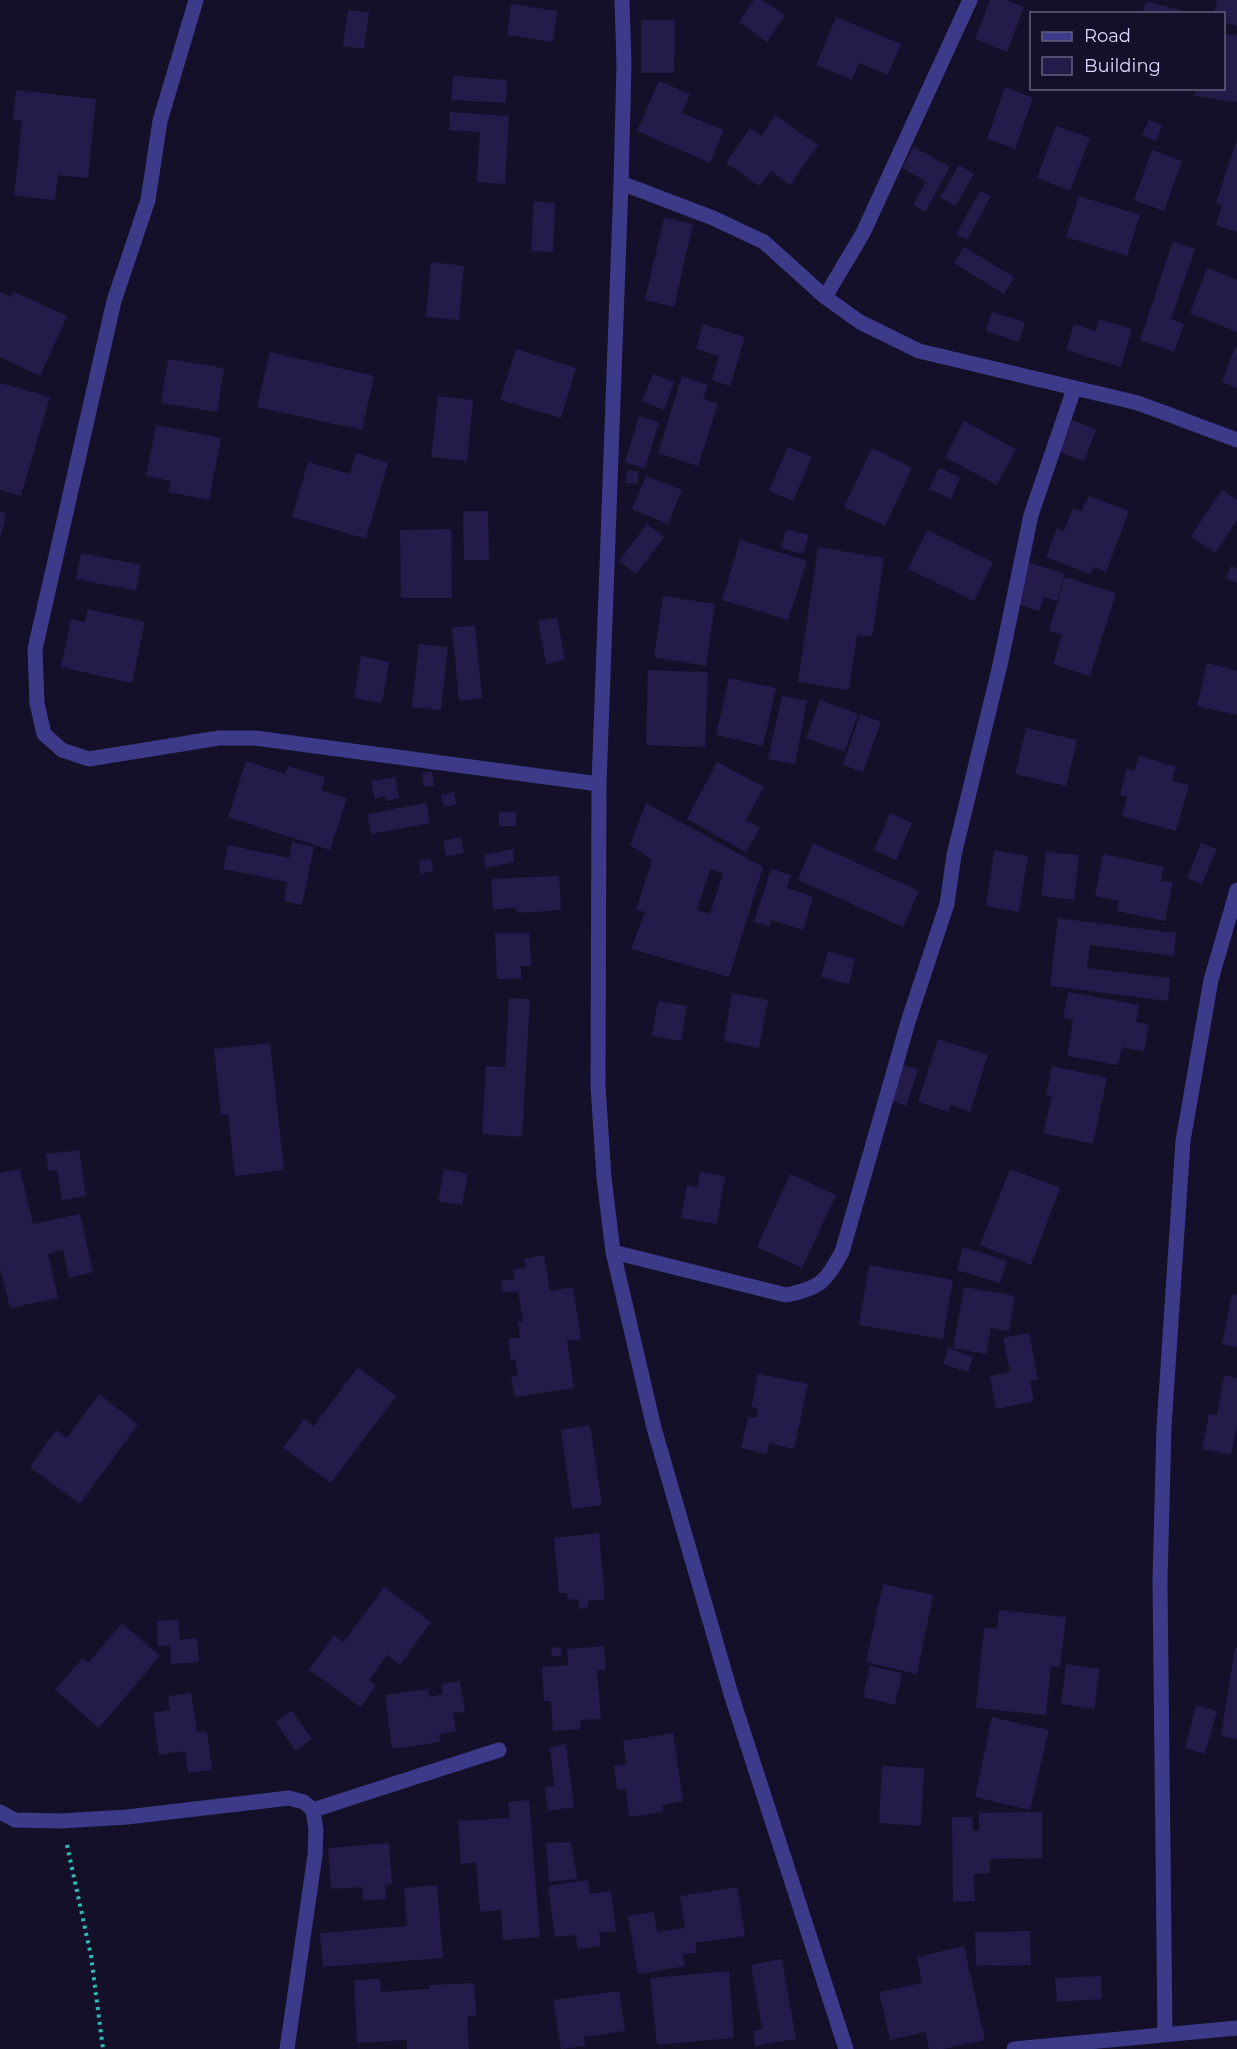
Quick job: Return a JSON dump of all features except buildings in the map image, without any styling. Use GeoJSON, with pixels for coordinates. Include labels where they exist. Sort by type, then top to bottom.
{"type":"FeatureCollection","features":[{"type":"Feature","properties":{"kind":"street"},"geometry":{"type":"LineString","coordinates":[[196,0],[160,121],[148,200],[114,301],[35,649],[37,703],[44,734],[62,750],[89,759],[219,738],[255,738],[599,784]]}},
{"type":"Feature","properties":{"kind":"street"},"geometry":{"type":"LineString","coordinates":[[622,0],[624,64],[621,183],[599,784],[598,1086],[604,1178],[613,1252],[654,1428],[728,1683],[846,2049]]}},
{"type":"Feature","properties":{"kind":"street"},"geometry":{"type":"LineString","coordinates":[[825,297],[863,233],[970,0]]}},
{"type":"Feature","properties":{"kind":"street"},"geometry":{"type":"LineString","coordinates":[[621,183],[713,218],[764,242],[825,297],[860,322],[919,351],[1138,404],[1237,440]]}},
{"type":"Feature","properties":{"kind":"street"},"geometry":{"type":"LineString","coordinates":[[613,1252],[786,1295],[809,1290],[827,1278],[842,1251],[908,1022],[947,904],[954,855],[1000,665],[1031,515],[1074,389]]}},
{"type":"Feature","properties":{"kind":"street"},"geometry":{"type":"LineString","coordinates":[[1165,2034],[1160,1593],[1164,1427],[1183,1141],[1210,980],[1237,890]]}},
{"type":"Feature","properties":{"kind":"street"},"geometry":{"type":"LineString","coordinates":[[313,1810],[498,1750]]}},
{"type":"Feature","properties":{"kind":"street"},"geometry":{"type":"LineString","coordinates":[[0,1812],[15,1820],[61,1821],[289,1798],[304,1802],[313,1810],[316,1830],[315,1856],[287,2049]]}},
{"type":"Feature","properties":{"kind":"street"},"geometry":{"type":"LineString","coordinates":[[1014,2049],[1237,2028]]}},
{"type":"Feature","properties":{"kind":"path"},"geometry":{"type":"LineString","coordinates":[[61,1821],[92,1956],[103,2049]]}}]}
